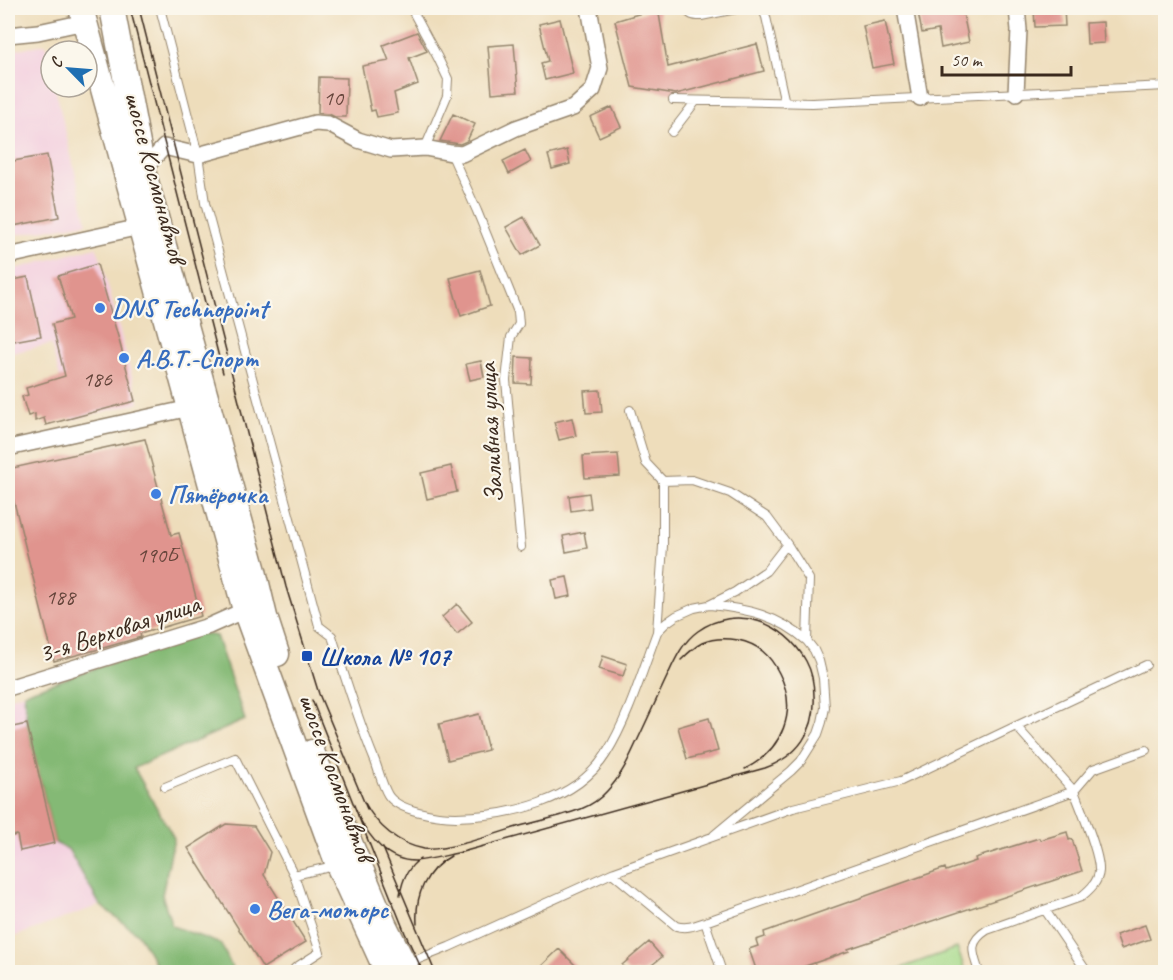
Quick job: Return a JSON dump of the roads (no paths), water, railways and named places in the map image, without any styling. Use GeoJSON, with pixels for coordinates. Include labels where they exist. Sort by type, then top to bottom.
{"type":"FeatureCollection","features":[{"type":"Feature","properties":{"kind":"main road","name":"шоссе Космонавтов"},"geometry":{"type":"LineString","coordinates":[[112,8],[143,170],[284,679],[400,970]]}},
{"type":"Feature","properties":{"kind":"main road","name":"шоссе Космонавтов"},"geometry":{"type":"LineString","coordinates":[[83,15],[244,610],[338,865],[400,970]]}},
{"type":"Feature","properties":{"kind":"street"},"geometry":{"type":"LineString","coordinates":[[143,170],[164,147],[198,155],[315,123],[328,124],[358,140],[392,150],[425,148],[462,154],[516,129],[573,108],[593,90],[600,68],[589,8]]}},
{"type":"Feature","properties":{"kind":"street"},"geometry":{"type":"LineString","coordinates":[[904,8],[921,98]]}},
{"type":"Feature","properties":{"kind":"street"},"geometry":{"type":"LineString","coordinates":[[1016,93],[1019,30],[1017,8]]}},
{"type":"Feature","properties":{"kind":"street"},"geometry":{"type":"LineString","coordinates":[[8,35],[38,32],[83,15]]}},
{"type":"Feature","properties":{"kind":"street"},"geometry":{"type":"LineString","coordinates":[[8,256],[140,227]]}},
{"type":"Feature","properties":{"kind":"street"},"geometry":{"type":"LineString","coordinates":[[8,448],[190,408]]}},
{"type":"Feature","properties":{"kind":"street","name":"3-я Верховая улица"},"geometry":{"type":"LineString","coordinates":[[8,688],[209,626],[244,610]]}},
{"type":"Feature","properties":{"kind":"lane"},"geometry":{"type":"LineString","coordinates":[[160,8],[198,155],[205,203],[319,626],[332,636],[363,731],[389,797],[408,809],[433,816],[468,817],[501,813],[532,805],[576,786],[594,770],[605,756],[626,714],[657,632],[663,546],[663,481],[646,463],[630,410]]}},
{"type":"Feature","properties":{"kind":"lane"},"geometry":{"type":"LineString","coordinates":[[411,8],[448,79],[447,96],[425,148]]}},
{"type":"Feature","properties":{"kind":"lane"},"geometry":{"type":"LineString","coordinates":[[686,8],[694,16],[701,16],[741,8]]}},
{"type":"Feature","properties":{"kind":"lane"},"geometry":{"type":"LineString","coordinates":[[760,8],[764,10],[766,17],[785,102]]}},
{"type":"Feature","properties":{"kind":"lane"},"geometry":{"type":"LineString","coordinates":[[673,100],[812,103],[1166,86]]}},
{"type":"Feature","properties":{"kind":"lane"},"geometry":{"type":"LineString","coordinates":[[672,132],[696,101]]}},
{"type":"Feature","properties":{"kind":"lane","name":"Заливная улица"},"geometry":{"type":"LineString","coordinates":[[451,153],[518,312],[519,324],[511,337],[506,380],[522,547]]}},
{"type":"Feature","properties":{"kind":"lane"},"geometry":{"type":"LineString","coordinates":[[663,481],[692,480],[730,493],[767,518],[809,579],[807,641]]}},
{"type":"Feature","properties":{"kind":"lane"},"geometry":{"type":"LineString","coordinates":[[657,632],[676,616],[694,608],[709,605],[735,592],[766,571],[787,544]]}},
{"type":"Feature","properties":{"kind":"lane"},"geometry":{"type":"LineString","coordinates":[[708,839],[801,760],[818,734],[825,708],[824,678],[814,650],[807,641],[768,616],[731,607],[709,605]]}},
{"type":"Feature","properties":{"kind":"lane"},"geometry":{"type":"LineString","coordinates":[[400,970],[612,873],[793,808],[900,781],[1146,665]]}},
{"type":"Feature","properties":{"kind":"lane"},"geometry":{"type":"LineString","coordinates":[[979,972],[973,956],[973,946],[977,936],[987,930],[1081,897],[1091,889],[1099,872],[1098,858],[1074,791],[1016,726]]}},
{"type":"Feature","properties":{"kind":"lane"},"geometry":{"type":"LineString","coordinates":[[612,873],[676,926],[683,928],[1074,791],[1093,769],[1146,750]]}},
{"type":"Feature","properties":{"kind":"lane"},"geometry":{"type":"LineString","coordinates":[[165,787],[235,758],[294,875],[320,952],[295,968],[297,972]]}},
{"type":"Feature","properties":{"kind":"lane"},"geometry":{"type":"LineString","coordinates":[[294,875],[338,865]]}},
{"type":"Feature","properties":{"kind":"lane"},"geometry":{"type":"LineString","coordinates":[[1045,910],[1088,972]]}},
{"type":"Feature","properties":{"kind":"lane"},"geometry":{"type":"LineString","coordinates":[[705,922],[722,972]]}},
{"type":"Feature","properties":{"kind":"tram line"},"geometry":{"type":"LineString","coordinates":[[130,8],[223,373]]}},
{"type":"Feature","properties":{"kind":"tram line"},"geometry":{"type":"LineString","coordinates":[[139,8],[286,587],[319,694],[367,809]]}},
{"type":"Feature","properties":{"kind":"tram line"},"geometry":{"type":"LineString","coordinates":[[358,816],[374,840],[388,853],[405,860],[433,859],[765,768],[787,757],[803,741],[808,731],[814,709],[814,687],[811,673],[797,647],[773,627],[743,618],[713,623],[698,631],[683,647],[621,772],[604,794],[588,806],[471,841],[444,848],[424,849],[414,847],[389,833],[365,803]]}},
{"type":"Feature","properties":{"kind":"tram line"},"geometry":{"type":"LineString","coordinates":[[681,660],[702,643],[715,639],[738,640],[757,647],[767,656],[779,673],[785,687],[787,701],[787,715],[783,728],[769,751],[745,769]]}},
{"type":"Feature","properties":{"kind":"tram line"},"geometry":{"type":"LineString","coordinates":[[312,700],[405,933],[423,972]]}},
{"type":"Feature","properties":{"kind":"tram line"},"geometry":{"type":"LineString","coordinates":[[383,848],[435,972]]}},
{"type":"Feature","properties":{"kind":"tram line"},"geometry":{"type":"LineString","coordinates":[[417,924],[420,894],[428,876],[451,856]]}},
{"type":"Feature","properties":{"kind":"tram line"},"geometry":{"type":"LineString","coordinates":[[400,895],[406,875],[420,859]]}},
{"type":"Feature","properties":{"kind":"place","name":"DNS Technopoint"},"geometry":{"type":"Point","coordinates":[100,308]}},
{"type":"Feature","properties":{"kind":"place","name":"А.В.Т.-Спорт"},"geometry":{"type":"Point","coordinates":[124,358]}},
{"type":"Feature","properties":{"kind":"place","name":"Пятёрочка"},"geometry":{"type":"Point","coordinates":[156,494]}},
{"type":"Feature","properties":{"kind":"place","name":"Школа № 107"},"geometry":{"type":"Point","coordinates":[307,656]}},
{"type":"Feature","properties":{"kind":"place","name":"Вега-моторс"},"geometry":{"type":"Point","coordinates":[255,909]}}]}
